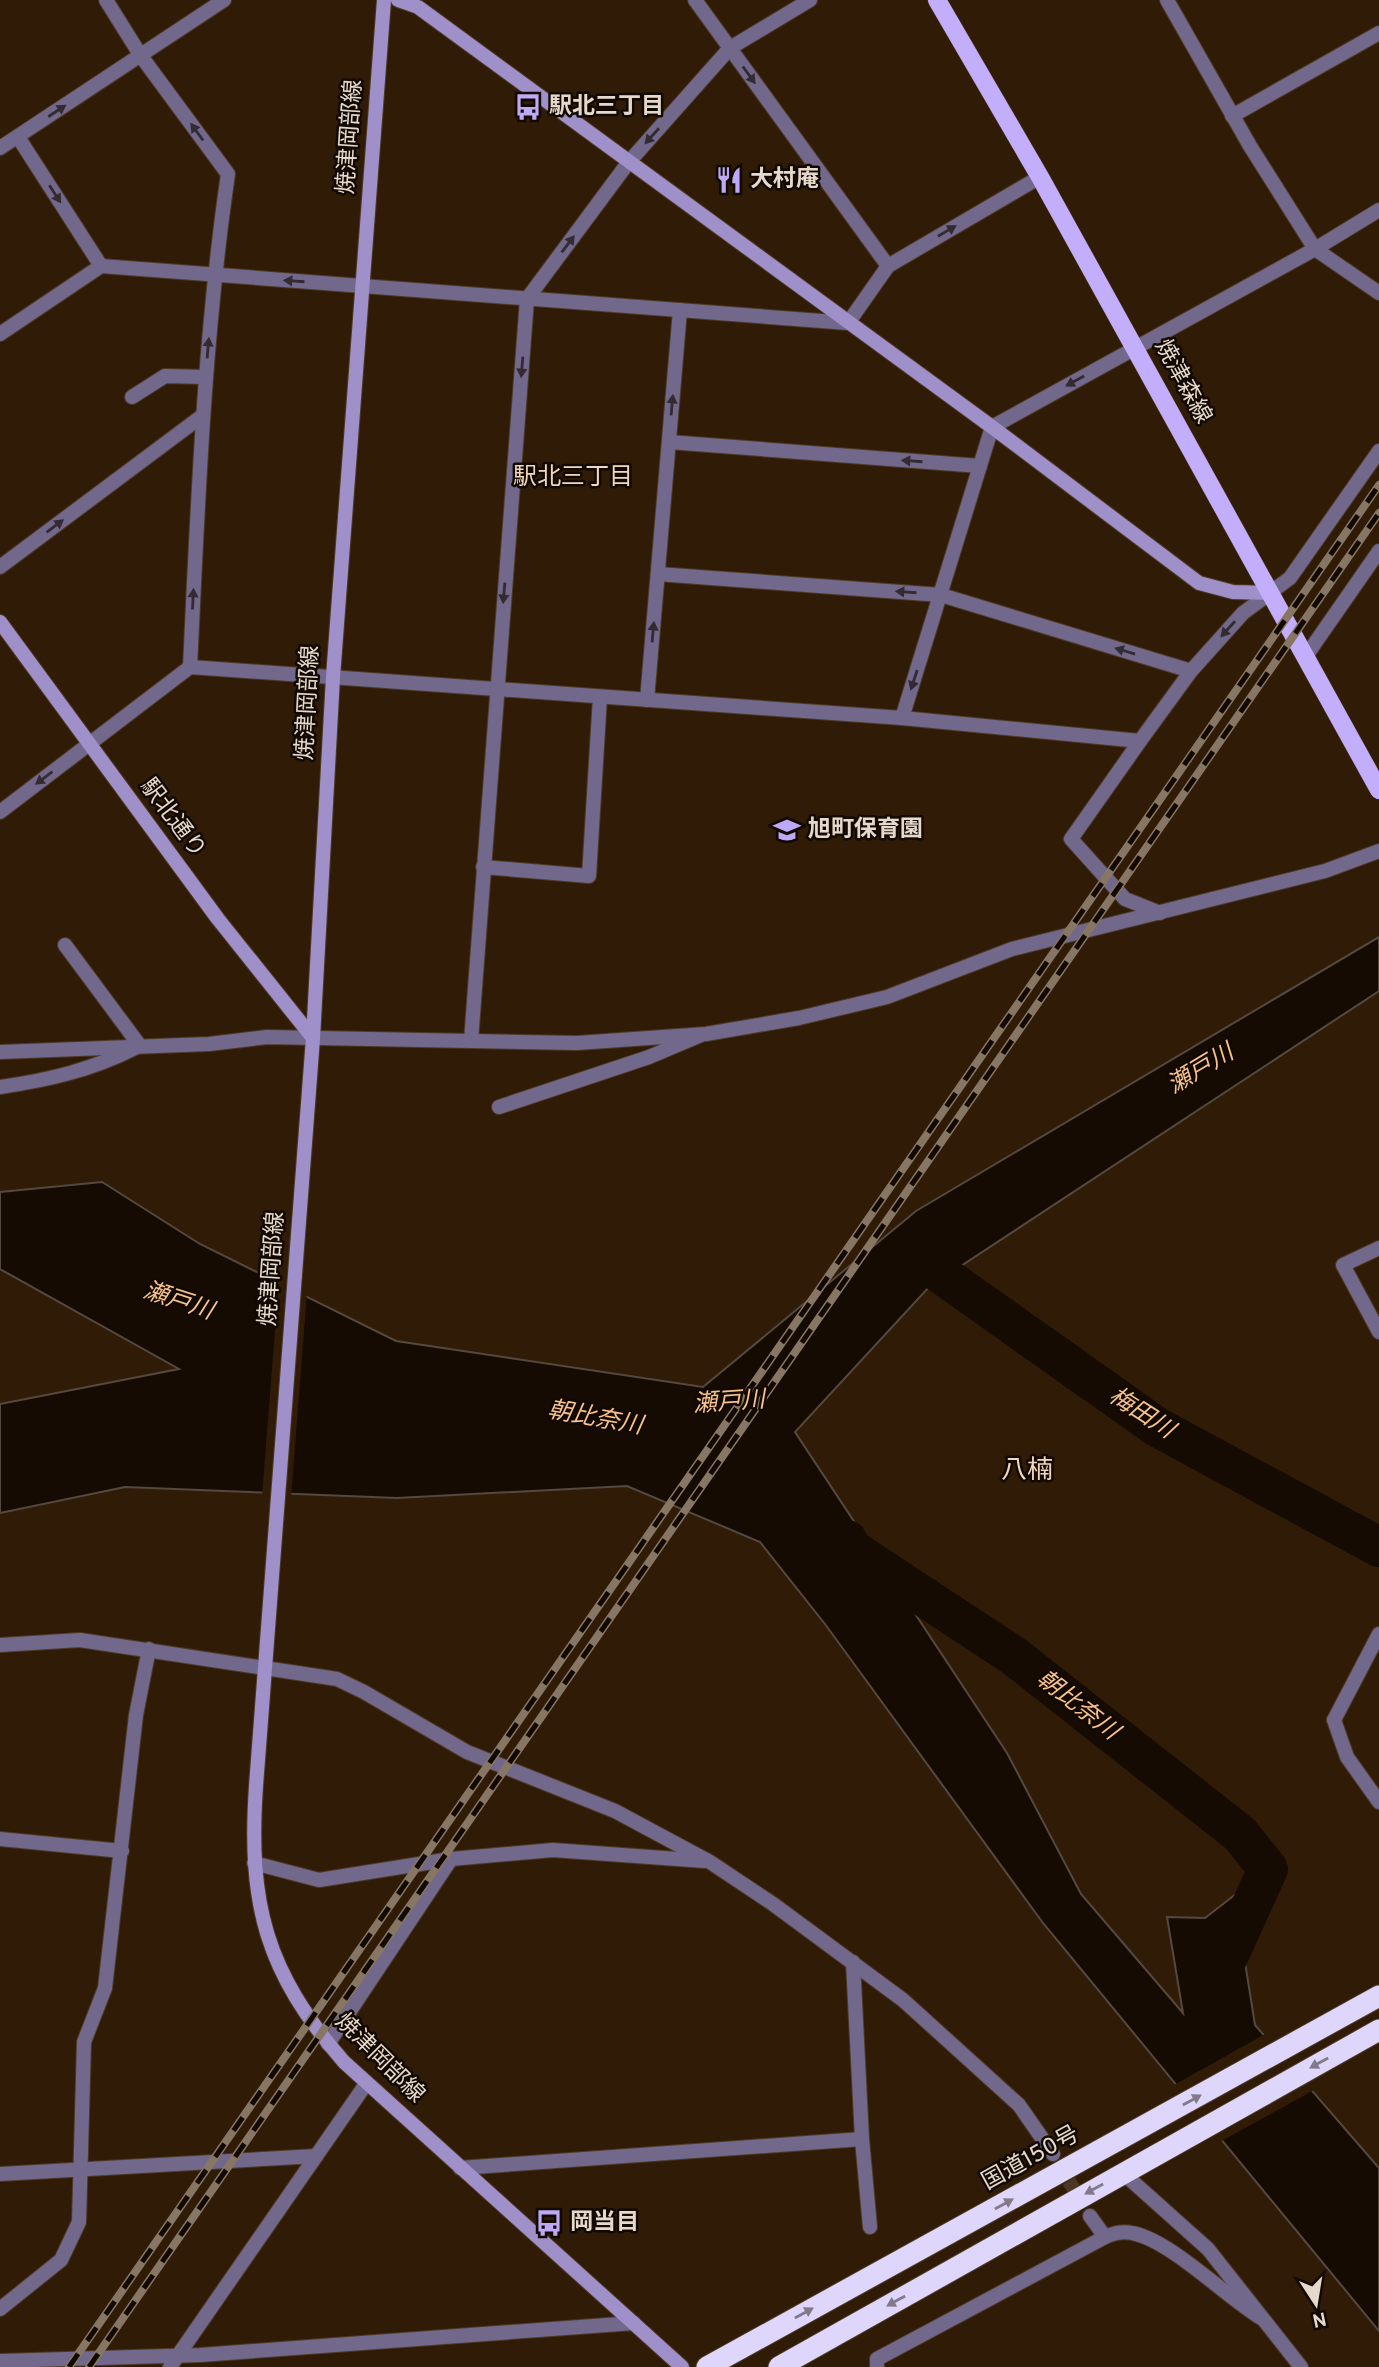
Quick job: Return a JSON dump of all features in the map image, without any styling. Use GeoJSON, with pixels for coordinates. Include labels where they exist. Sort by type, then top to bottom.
{"type":"FeatureCollection","features":[{"type":"Feature","properties":{"kind":"highway","name":"国道150号"},"geometry":{"type":"LineString","coordinates":[[706,2367],[1379,1996]]}},
{"type":"Feature","properties":{"kind":"highway"},"geometry":{"type":"LineString","coordinates":[[779,2367],[1379,2030]]}},
{"type":"Feature","properties":{"kind":"main road","name":"焼津岡部線"},"geometry":{"type":"LineString","coordinates":[[384,0],[333,677],[313,1038],[253,1837],[259,1905],[278,1966],[297,2003],[328,2044],[366,2084],[682,2367]]}},
{"type":"Feature","properties":{"kind":"main road"},"geometry":{"type":"LineString","coordinates":[[398,0],[418,8],[992,427],[1199,583],[1233,592],[1271,593]]}},
{"type":"Feature","properties":{"kind":"main road","name":"焼津森線"},"geometry":{"type":"LineString","coordinates":[[937,0],[1040,177],[1379,790]]}},
{"type":"Feature","properties":{"kind":"main road","name":"駅北通り"},"geometry":{"type":"LineString","coordinates":[[0,622],[218,919],[313,1038]]}},
{"type":"Feature","properties":{"kind":"street"},"geometry":{"type":"LineString","coordinates":[[106,0],[141,56],[228,174],[214,274],[205,377],[190,667]]}},
{"type":"Feature","properties":{"kind":"street"},"geometry":{"type":"LineString","coordinates":[[0,148],[224,0]]}},
{"type":"Feature","properties":{"kind":"street"},"geometry":{"type":"LineString","coordinates":[[695,0],[888,266]]}},
{"type":"Feature","properties":{"kind":"street"},"geometry":{"type":"LineString","coordinates":[[471,1041],[527,299],[628,163],[730,48],[810,0]]}},
{"type":"Feature","properties":{"kind":"street"},"geometry":{"type":"LineString","coordinates":[[1167,0],[1233,116],[1315,249],[1379,293]]}},
{"type":"Feature","properties":{"kind":"street"},"geometry":{"type":"LineString","coordinates":[[1233,116],[1379,33]]}},
{"type":"Feature","properties":{"kind":"street"},"geometry":{"type":"LineString","coordinates":[[18,137],[101,266]]}},
{"type":"Feature","properties":{"kind":"street"},"geometry":{"type":"LineString","coordinates":[[0,334],[101,266],[848,323],[888,266],[1040,177]]}},
{"type":"Feature","properties":{"kind":"street"},"geometry":{"type":"LineString","coordinates":[[902,718],[992,427],[1315,249],[1379,210]]}},
{"type":"Feature","properties":{"kind":"street"},"geometry":{"type":"LineString","coordinates":[[647,700],[680,310]]}},
{"type":"Feature","properties":{"kind":"street"},"geometry":{"type":"LineString","coordinates":[[132,397],[165,376],[205,377]]}},
{"type":"Feature","properties":{"kind":"street"},"geometry":{"type":"LineString","coordinates":[[0,567],[202,416]]}},
{"type":"Feature","properties":{"kind":"street"},"geometry":{"type":"LineString","coordinates":[[668,442],[980,466]]}},
{"type":"Feature","properties":{"kind":"street"},"geometry":{"type":"LineString","coordinates":[[1160,913],[1125,899],[1070,839],[1191,671],[1243,613],[1290,578],[1379,451]]}},
{"type":"Feature","properties":{"kind":"street"},"geometry":{"type":"LineString","coordinates":[[1306,656],[1379,551]]}},
{"type":"Feature","properties":{"kind":"street"},"geometry":{"type":"LineString","coordinates":[[658,574],[941,595],[1191,671]]}},
{"type":"Feature","properties":{"kind":"street"},"geometry":{"type":"LineString","coordinates":[[0,812],[190,667],[902,718],[1140,741]]}},
{"type":"Feature","properties":{"kind":"street"},"geometry":{"type":"LineString","coordinates":[[483,867],[590,876],[600,697]]}},
{"type":"Feature","properties":{"kind":"street"},"geometry":{"type":"LineString","coordinates":[[0,1052],[209,1044],[267,1037],[577,1043],[706,1034],[799,1018],[887,997],[1012,949],[1325,871],[1379,851]]}},
{"type":"Feature","properties":{"kind":"street"},"geometry":{"type":"LineString","coordinates":[[65,945],[140,1046]]}},
{"type":"Feature","properties":{"kind":"street"},"geometry":{"type":"LineString","coordinates":[[499,1107],[649,1057],[706,1034]]}},
{"type":"Feature","properties":{"kind":"street"},"geometry":{"type":"LineString","coordinates":[[0,1087],[54,1080],[101,1065],[140,1046]]}},
{"type":"Feature","properties":{"kind":"street"},"geometry":{"type":"LineString","coordinates":[[1379,1248],[1343,1265],[1379,1332]]}},
{"type":"Feature","properties":{"kind":"street"},"geometry":{"type":"LineString","coordinates":[[1379,1634],[1334,1720],[1347,1757],[1379,1802]]}},
{"type":"Feature","properties":{"kind":"street"},"geometry":{"type":"LineString","coordinates":[[0,1646],[80,1640],[265,1661],[351,1684],[467,1752],[615,1811],[678,1842],[710,1862],[853,1962],[957,2046],[1019,2105],[1053,2154]]}},
{"type":"Feature","properties":{"kind":"street"},"geometry":{"type":"LineString","coordinates":[[0,2309],[61,2260],[79,2221],[84,2042],[105,1988],[136,1715],[149,1649]]}},
{"type":"Feature","properties":{"kind":"street"},"geometry":{"type":"LineString","coordinates":[[0,1839],[122,1851]]}},
{"type":"Feature","properties":{"kind":"street"},"geometry":{"type":"LineString","coordinates":[[254,1863],[318,1880],[452,1859],[566,1850],[710,1862]]}},
{"type":"Feature","properties":{"kind":"street"},"geometry":{"type":"LineString","coordinates":[[328,2044],[452,1859]]}},
{"type":"Feature","properties":{"kind":"street"},"geometry":{"type":"LineString","coordinates":[[853,1962],[862,2139],[870,2227]]}},
{"type":"Feature","properties":{"kind":"street"},"geometry":{"type":"LineString","coordinates":[[173,2362],[366,2084]]}},
{"type":"Feature","properties":{"kind":"street"},"geometry":{"type":"LineString","coordinates":[[460,2168],[862,2139]]}},
{"type":"Feature","properties":{"kind":"street"},"geometry":{"type":"LineString","coordinates":[[0,2174],[316,2156]]}},
{"type":"Feature","properties":{"kind":"street"},"geometry":{"type":"LineString","coordinates":[[1123,2173],[1208,2249],[1301,2367]]}},
{"type":"Feature","properties":{"kind":"street"},"geometry":{"type":"LineString","coordinates":[[1090,2216],[1105,2237]]}},
{"type":"Feature","properties":{"kind":"street"},"geometry":{"type":"LineString","coordinates":[[877,2367],[877,2359],[1105,2237],[1130,2232],[1144,2237],[1268,2322]]}},
{"type":"Feature","properties":{"kind":"street"},"geometry":{"type":"LineString","coordinates":[[0,2361],[126,2355],[173,2362],[201,2361],[634,2323]]}},
{"type":"Feature","properties":{"kind":"water","name":"瀬戸川"},"geometry":{"type":"Polygon","coordinates":[[[1379,937],[1379,991],[929,1287],[795,1432],[1007,1753],[1081,1894],[1183,2013],[1167,1917],[1205,1918],[1268,1869],[1240,1931],[1255,2025],[1379,2168],[1379,2331],[1043,1923],[825,1624],[760,1542],[627,1486],[397,1498],[125,1487],[0,1513],[0,1404],[179,1369],[0,1269],[0,1192],[102,1182],[200,1244],[396,1341],[703,1387],[916,1211],[1379,937]]]}},
{"type":"Feature","properties":{"kind":"pier"},"geometry":{"type":"Polygon","coordinates":[[[279,1279],[307,1293],[291,1497],[262,1496],[279,1279]]]}},
{"type":"Feature","properties":{"kind":"pier"},"geometry":{"type":"Polygon","coordinates":[[[1267,2033],[1316,2089],[1218,2143],[1172,2086],[1267,2033]]]}},
{"type":"Feature","properties":{"kind":"waterway","name":"梅田川"},"geometry":{"type":"LineString","coordinates":[[917,1257],[1157,1427],[1379,1547]]}},
{"type":"Feature","properties":{"kind":"waterway","name":"朝比奈川"},"geometry":{"type":"LineString","coordinates":[[847,1540],[853,1550],[1014,1656],[1240,1834],[1268,1869],[1218,1979]]}},
{"type":"Feature","properties":{"kind":"tunnel"},"geometry":{"type":"LineString","coordinates":[[1058,2163],[1084,2206]]}},
{"type":"Feature","properties":{"kind":"railway"},"geometry":{"type":"LineString","coordinates":[[69,2367],[1379,485]]}},
{"type":"Feature","properties":{"kind":"railway"},"geometry":{"type":"LineString","coordinates":[[89,2367],[1379,513]]}},
{"type":"Feature","properties":{"kind":"place","name":"駅北三丁目"},"geometry":{"type":"Point","coordinates":[528,107]}},
{"type":"Feature","properties":{"kind":"place","name":"大村庵"},"geometry":{"type":"Point","coordinates":[729,180]}},
{"type":"Feature","properties":{"kind":"place","name":"旭町保育園"},"geometry":{"type":"Point","coordinates":[787,830]}},
{"type":"Feature","properties":{"kind":"place","name":"岡当目"},"geometry":{"type":"Point","coordinates":[549,2223]}},
{"type":"Feature","properties":{"kind":"district","name":"駅北三丁目"},"geometry":{"type":"Point","coordinates":[573,478]}},
{"type":"Feature","properties":{"kind":"district","name":"八楠"},"geometry":{"type":"Point","coordinates":[1027,1471]}}]}
